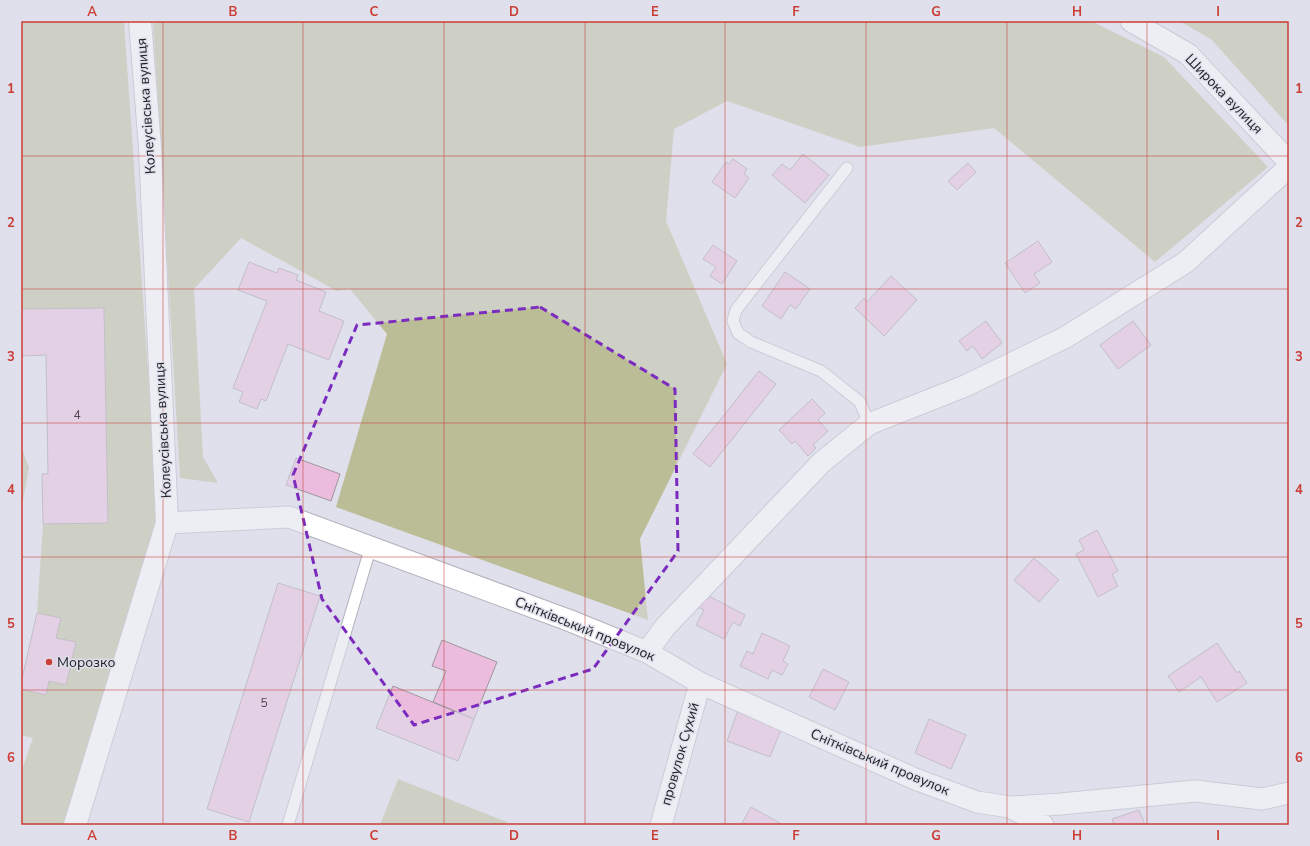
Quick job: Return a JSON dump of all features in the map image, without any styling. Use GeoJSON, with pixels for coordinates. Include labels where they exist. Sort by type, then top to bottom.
{"type":"FeatureCollection","features":[{"type":"Feature","properties":{"kind":"street","name":"Колеусівська вулиця"},"geometry":{"type":"LineString","coordinates":[[75,825],[167,523],[150,148],[140,21]]}},
{"type":"Feature","properties":{"kind":"street","name":"Широка вулиця"},"geometry":{"type":"LineString","coordinates":[[1131,21],[1188,54],[1289,162]]}},
{"type":"Feature","properties":{"kind":"street"},"geometry":{"type":"LineString","coordinates":[[647,652],[664,626],[816,468],[869,424],[965,386],[1066,337],[1186,262],[1289,167]]}},
{"type":"Feature","properties":{"kind":"street","name":"Снітківський провулок"},"geometry":{"type":"LineString","coordinates":[[167,523],[290,517],[568,620],[647,652],[700,684],[915,779],[977,802],[1010,807],[1061,804],[1195,791],[1262,799],[1289,793]]}},
{"type":"Feature","properties":{"kind":"street","name":"провулок Сухий"},"geometry":{"type":"LineString","coordinates":[[661,825],[700,684]]}},
{"type":"Feature","properties":{"kind":"street","name":"Снітківський провулок"},"geometry":{"type":"LineString","coordinates":[[1010,807],[1043,825]]}},
{"type":"Feature","properties":{"kind":"lane"},"geometry":{"type":"LineString","coordinates":[[847,168],[736,310],[733,321],[738,333],[751,342],[820,371],[860,402],[869,424]]}},
{"type":"Feature","properties":{"kind":"lane"},"geometry":{"type":"LineString","coordinates":[[288,825],[371,546]]}},
{"type":"Feature","properties":{"kind":"highlighted area"},"geometry":{"type":"Polygon","coordinates":[[[540,307],[675,389],[678,551],[593,669],[414,725],[322,599],[293,475],[357,325],[540,307]]]}},
{"type":"Feature","properties":{"kind":"green space"},"geometry":{"type":"Polygon","coordinates":[[[21,21],[124,21],[157,502],[160,527],[66,825],[21,825],[21,773],[33,738],[21,735],[21,689],[46,694],[49,681],[75,642],[56,638],[60,618],[37,613],[43,524],[108,523],[104,308],[21,309],[21,21]]]}},
{"type":"Feature","properties":{"kind":"green space"},"geometry":{"type":"Polygon","coordinates":[[[153,21],[1091,21],[1164,57],[1268,167],[1155,262],[994,128],[860,147],[727,101],[674,129],[666,221],[727,364],[640,539],[648,620],[336,507],[387,334],[350,289],[337,291],[241,238],[194,289],[203,457],[218,483],[180,478],[153,21]]]}},
{"type":"Feature","properties":{"kind":"green space"},"geometry":{"type":"Polygon","coordinates":[[[1179,21],[1289,21],[1289,126],[1211,39],[1179,21]]]}},
{"type":"Feature","properties":{"kind":"green space"},"geometry":{"type":"Polygon","coordinates":[[[21,446],[29,468],[22,505],[21,505],[21,446]]]}},
{"type":"Feature","properties":{"kind":"green space"},"geometry":{"type":"Polygon","coordinates":[[[398,779],[507,822],[506,825],[380,825],[398,779]]]}},
{"type":"Feature","properties":{"kind":"building"},"geometry":{"type":"Polygon","coordinates":[[[803,154],[829,175],[805,203],[772,175],[782,164],[790,170],[803,154]]]}},
{"type":"Feature","properties":{"kind":"building"},"geometry":{"type":"Polygon","coordinates":[[[733,159],[747,169],[744,174],[749,178],[735,198],[712,182],[726,162],[729,164],[733,159]]]}},
{"type":"Feature","properties":{"kind":"building"},"geometry":{"type":"Polygon","coordinates":[[[968,163],[976,172],[957,190],[948,181],[968,163]]]}},
{"type":"Feature","properties":{"kind":"building"},"geometry":{"type":"Polygon","coordinates":[[[1038,241],[1052,262],[1034,274],[1040,283],[1025,293],[1005,263],[1038,241]]]}},
{"type":"Feature","properties":{"kind":"building"},"geometry":{"type":"Polygon","coordinates":[[[713,245],[737,261],[722,284],[710,276],[716,267],[703,259],[713,245]]]}},
{"type":"Feature","properties":{"kind":"building"},"geometry":{"type":"Polygon","coordinates":[[[249,262],[277,273],[279,268],[298,275],[296,280],[326,292],[319,311],[344,321],[329,360],[288,344],[266,401],[261,399],[257,409],[239,402],[243,392],[233,388],[267,301],[238,290],[249,262]]]}},
{"type":"Feature","properties":{"kind":"building"},"geometry":{"type":"Polygon","coordinates":[[[785,272],[810,289],[796,309],[790,305],[781,319],[762,306],[785,272]]]}},
{"type":"Feature","properties":{"kind":"building"},"geometry":{"type":"Polygon","coordinates":[[[891,276],[917,300],[884,336],[855,308],[864,298],[867,302],[891,276]]]}},
{"type":"Feature","properties":{"kind":"building"},"geometry":{"type":"Polygon","coordinates":[[[104,308],[108,523],[43,524],[42,474],[48,474],[46,355],[21,356],[21,309],[104,308]]]}},
{"type":"Feature","properties":{"kind":"building"},"geometry":{"type":"Polygon","coordinates":[[[986,321],[1002,343],[982,359],[973,346],[967,351],[959,341],[986,321]]]}},
{"type":"Feature","properties":{"kind":"building"},"geometry":{"type":"Polygon","coordinates":[[[1133,321],[1151,345],[1118,369],[1100,345],[1133,321]]]}},
{"type":"Feature","properties":{"kind":"building"},"geometry":{"type":"Polygon","coordinates":[[[759,371],[776,384],[710,467],[693,454],[759,371]]]}},
{"type":"Feature","properties":{"kind":"building"},"geometry":{"type":"Polygon","coordinates":[[[812,399],[825,413],[818,420],[828,431],[813,445],[816,448],[808,456],[795,441],[792,444],[779,430],[812,399]]]}},
{"type":"Feature","properties":{"kind":"building"},"geometry":{"type":"Polygon","coordinates":[[[296,458],[340,474],[331,501],[286,485],[296,458]]]}},
{"type":"Feature","properties":{"kind":"building"},"geometry":{"type":"Polygon","coordinates":[[[1097,530],[1118,571],[1112,574],[1118,586],[1098,597],[1076,554],[1084,550],[1079,540],[1097,530]]]}},
{"type":"Feature","properties":{"kind":"building"},"geometry":{"type":"Polygon","coordinates":[[[1034,558],[1059,580],[1039,602],[1014,580],[1034,558]]]}},
{"type":"Feature","properties":{"kind":"building"},"geometry":{"type":"Polygon","coordinates":[[[278,583],[320,596],[249,822],[207,809],[278,583]]]}},
{"type":"Feature","properties":{"kind":"building"},"geometry":{"type":"Polygon","coordinates":[[[705,594],[745,615],[740,626],[733,622],[724,639],[696,625],[704,610],[698,607],[705,594]]]}},
{"type":"Feature","properties":{"kind":"building","name":"Морозко"},"geometry":{"type":"Polygon","coordinates":[[[37,613],[61,618],[56,638],[76,642],[66,685],[49,681],[46,695],[21,689],[21,683],[37,613]]]}},
{"type":"Feature","properties":{"kind":"building"},"geometry":{"type":"Polygon","coordinates":[[[762,633],[790,646],[783,661],[788,664],[782,675],[772,670],[768,679],[740,666],[747,651],[753,654],[762,633]]]}},
{"type":"Feature","properties":{"kind":"building"},"geometry":{"type":"Polygon","coordinates":[[[442,640],[497,662],[474,719],[433,702],[446,671],[432,666],[442,640]]]}},
{"type":"Feature","properties":{"kind":"building"},"geometry":{"type":"Polygon","coordinates":[[[1217,643],[1237,673],[1239,671],[1247,683],[1217,702],[1201,677],[1179,692],[1168,676],[1217,643]]]}},
{"type":"Feature","properties":{"kind":"building"},"geometry":{"type":"Polygon","coordinates":[[[823,669],[849,682],[835,710],[809,697],[823,669]]]}},
{"type":"Feature","properties":{"kind":"building"},"geometry":{"type":"Polygon","coordinates":[[[393,686],[474,719],[458,761],[376,728],[393,686]]]}},
{"type":"Feature","properties":{"kind":"building"},"geometry":{"type":"Polygon","coordinates":[[[738,710],[782,727],[770,757],[727,741],[738,710]]]}},
{"type":"Feature","properties":{"kind":"building"},"geometry":{"type":"Polygon","coordinates":[[[929,719],[966,735],[951,769],[915,753],[929,719]]]}},
{"type":"Feature","properties":{"kind":"building"},"geometry":{"type":"Polygon","coordinates":[[[751,807],[780,823],[779,825],[741,825],[751,807]]]}},
{"type":"Feature","properties":{"kind":"building"},"geometry":{"type":"Polygon","coordinates":[[[1139,810],[1145,825],[1114,825],[1112,819],[1139,810]]]}},
{"type":"Feature","properties":{"kind":"place","name":"Морозко"},"geometry":{"type":"Point","coordinates":[49,662]}}]}
